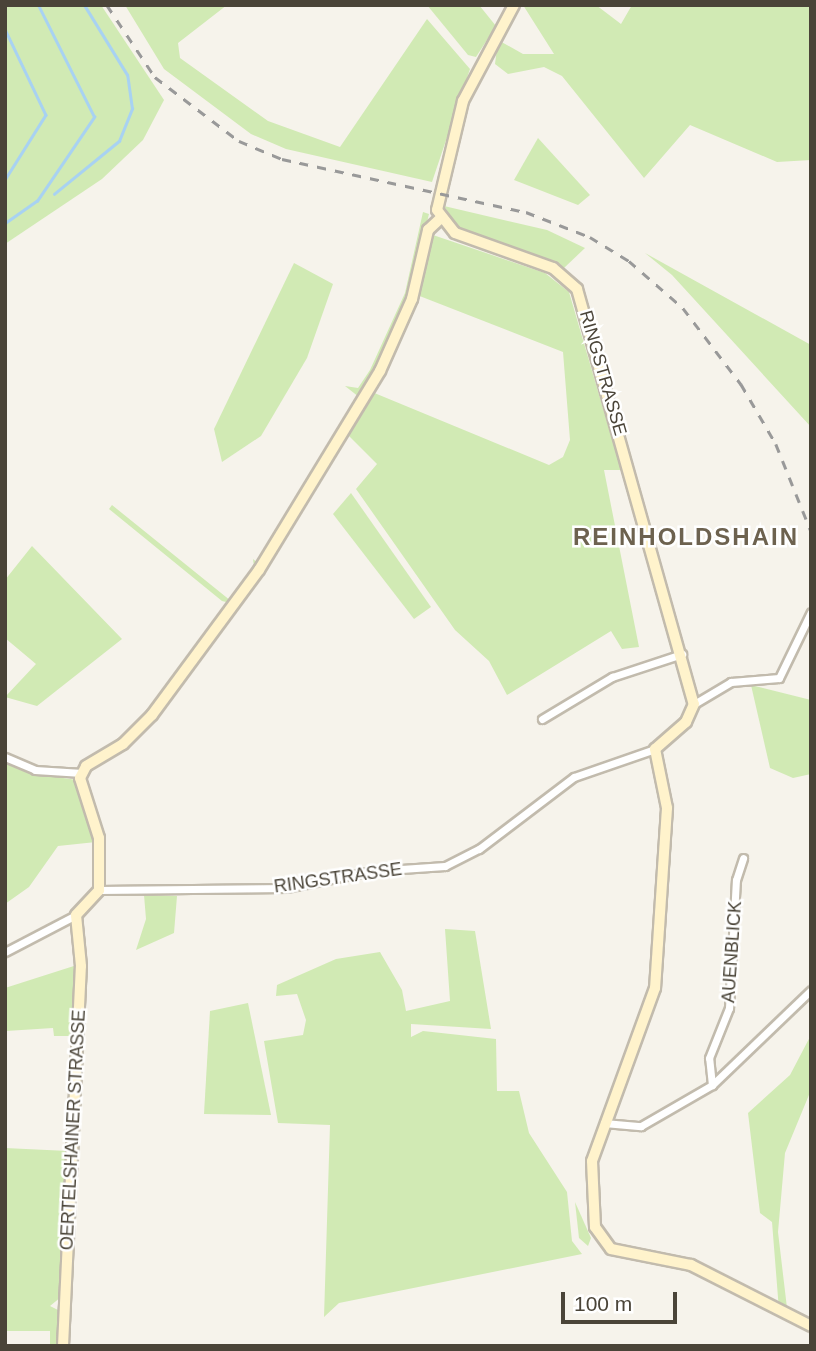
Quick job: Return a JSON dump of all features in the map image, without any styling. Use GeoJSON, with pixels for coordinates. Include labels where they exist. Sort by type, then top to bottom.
{"type":"FeatureCollection","features":[{"type":"Feature","properties":{"kind":"street"},"geometry":{"type":"LineString","coordinates":[[5,757],[35,770],[82,773],[152,715],[259,570],[380,371],[412,299],[428,230],[440,218],[436,202],[449,139],[476,70],[514,5]]}},
{"type":"Feature","properties":{"kind":"street","name":"RINGSTRASSE"},"geometry":{"type":"LineString","coordinates":[[99,890],[286,888],[372,871],[445,866],[480,849],[574,777],[655,749],[686,722],[694,704],[682,654],[577,289],[553,268],[455,233],[440,218]]}},
{"type":"Feature","properties":{"kind":"street"},"geometry":{"type":"LineString","coordinates":[[694,704],[731,682],[779,678],[811,612]]}},
{"type":"Feature","properties":{"kind":"street"},"geometry":{"type":"LineString","coordinates":[[542,719],[612,677],[682,654]]}},
{"type":"Feature","properties":{"kind":"street"},"geometry":{"type":"LineString","coordinates":[[655,749],[667,808],[655,988],[604,1123],[590,1182],[602,1243],[622,1253],[691,1265],[811,1325]]}},
{"type":"Feature","properties":{"kind":"street"},"geometry":{"type":"LineString","coordinates":[[5,952],[76,915],[99,890],[99,838],[82,773]]}},
{"type":"Feature","properties":{"kind":"street","name":"AUENBLICK"},"geometry":{"type":"LineString","coordinates":[[712,1084],[709,1058],[729,1008],[736,880],[743,858]]}},
{"type":"Feature","properties":{"kind":"street","name":"OERTELSHAINER STRASSE"},"geometry":{"type":"LineString","coordinates":[[63,1346],[81,966],[76,915]]}},
{"type":"Feature","properties":{"kind":"street"},"geometry":{"type":"LineString","coordinates":[[604,1123],[641,1126],[712,1084],[811,990]]}},
{"type":"Feature","properties":{"kind":"green space"},"geometry":{"type":"Polygon","coordinates":[[[5,5],[101,5],[164,100],[143,140],[102,179],[5,244],[5,5]]]}},
{"type":"Feature","properties":{"kind":"green space"},"geometry":{"type":"Polygon","coordinates":[[[125,5],[227,5],[178,43],[180,58],[268,121],[340,147],[427,19],[470,69],[432,182],[286,149],[251,134],[164,69],[125,5]]]}},
{"type":"Feature","properties":{"kind":"green space"},"geometry":{"type":"Polygon","coordinates":[[[427,5],[479,5],[496,26],[476,57],[468,55],[427,5]]]}},
{"type":"Feature","properties":{"kind":"green space"},"geometry":{"type":"Polygon","coordinates":[[[523,5],[596,5],[621,24],[632,5],[811,5],[811,160],[777,162],[690,125],[644,178],[562,76],[544,67],[508,74],[495,64],[498,40],[523,54],[554,54],[523,5]]]}},
{"type":"Feature","properties":{"kind":"green space"},"geometry":{"type":"Polygon","coordinates":[[[538,138],[590,195],[578,205],[514,180],[538,138]]]}},
{"type":"Feature","properties":{"kind":"green space"},"geometry":{"type":"Polygon","coordinates":[[[444,206],[547,230],[585,248],[564,268],[458,228],[444,206]]]}},
{"type":"Feature","properties":{"kind":"green space"},"geometry":{"type":"Polygon","coordinates":[[[423,212],[429,214],[409,295],[359,397],[345,386],[358,388],[370,370],[405,293],[423,212]]]}},
{"type":"Feature","properties":{"kind":"green space"},"geometry":{"type":"Polygon","coordinates":[[[433,235],[545,273],[569,292],[621,470],[604,470],[639,647],[622,649],[611,631],[507,695],[489,661],[455,630],[356,489],[377,464],[345,432],[372,392],[549,465],[563,457],[570,440],[563,352],[417,295],[433,235]]]}},
{"type":"Feature","properties":{"kind":"green space"},"geometry":{"type":"Polygon","coordinates":[[[645,253],[811,345],[811,427],[672,275],[645,253]]]}},
{"type":"Feature","properties":{"kind":"green space"},"geometry":{"type":"Polygon","coordinates":[[[294,263],[333,284],[307,358],[261,436],[222,462],[214,429],[294,263]]]}},
{"type":"Feature","properties":{"kind":"green space"},"geometry":{"type":"Polygon","coordinates":[[[351,493],[431,607],[414,619],[333,514],[351,493]]]}},
{"type":"Feature","properties":{"kind":"green space"},"geometry":{"type":"Polygon","coordinates":[[[112,505],[231,601],[254,567],[253,559],[259,564],[230,603],[222,601],[109,509],[112,505]]]}},
{"type":"Feature","properties":{"kind":"green space"},"geometry":{"type":"Polygon","coordinates":[[[32,546],[122,639],[37,706],[5,697],[36,664],[5,638],[5,580],[32,546]]]}},
{"type":"Feature","properties":{"kind":"green space"},"geometry":{"type":"Polygon","coordinates":[[[751,685],[811,700],[811,774],[793,778],[770,768],[751,685]]]}},
{"type":"Feature","properties":{"kind":"green space"},"geometry":{"type":"Polygon","coordinates":[[[5,760],[36,774],[77,780],[96,842],[58,846],[29,887],[5,904],[5,760]]]}},
{"type":"Feature","properties":{"kind":"green space"},"geometry":{"type":"Polygon","coordinates":[[[144,895],[177,896],[174,933],[136,950],[146,919],[144,895]]]}},
{"type":"Feature","properties":{"kind":"green space"},"geometry":{"type":"Polygon","coordinates":[[[445,929],[475,931],[491,1029],[411,1024],[411,1037],[423,1031],[496,1039],[497,1091],[519,1091],[529,1133],[567,1192],[572,1241],[582,1254],[339,1303],[324,1317],[330,1125],[278,1123],[264,1041],[303,1035],[306,1020],[297,994],[276,996],[277,985],[336,959],[380,952],[402,990],[406,1011],[450,1001],[445,929]]]}},
{"type":"Feature","properties":{"kind":"green space"},"geometry":{"type":"Polygon","coordinates":[[[77,965],[74,1036],[54,1036],[53,1028],[6,1031],[5,988],[77,965]]]}},
{"type":"Feature","properties":{"kind":"green space"},"geometry":{"type":"Polygon","coordinates":[[[248,1003],[271,1115],[204,1114],[210,1011],[248,1003]]]}},
{"type":"Feature","properties":{"kind":"green space"},"geometry":{"type":"Polygon","coordinates":[[[811,1035],[811,1090],[785,1153],[778,1232],[787,1308],[779,1310],[772,1222],[760,1213],[748,1113],[790,1075],[811,1035]]]}},
{"type":"Feature","properties":{"kind":"green space"},"geometry":{"type":"Polygon","coordinates":[[[5,1148],[68,1151],[61,1297],[50,1306],[60,1311],[59,1346],[50,1346],[50,1331],[5,1331],[5,1148]]]}},
{"type":"Feature","properties":{"kind":"green space"},"geometry":{"type":"Polygon","coordinates":[[[575,1202],[591,1238],[588,1246],[579,1238],[575,1202]]]}},
{"type":"Feature","properties":{"kind":"waterway"},"geometry":{"type":"LineString","coordinates":[[5,223],[37,201],[94,117],[38,5]]}},
{"type":"Feature","properties":{"kind":"waterway"},"geometry":{"type":"LineString","coordinates":[[54,194],[119,141],[132,109],[127,75],[84,5]]}},
{"type":"Feature","properties":{"kind":"waterway"},"geometry":{"type":"LineString","coordinates":[[5,29],[46,115],[5,180]]}},
{"type":"Feature","properties":{"kind":"railway"},"geometry":{"type":"LineString","coordinates":[[107,5],[155,77],[239,141],[282,159],[526,212],[590,237],[629,261],[683,308],[741,384],[776,444],[811,531]]}},
{"type":"Feature","properties":{"kind":"district","name":"REINHOLDSHAIN"},"geometry":{"type":"Point","coordinates":[686,537]}}]}
